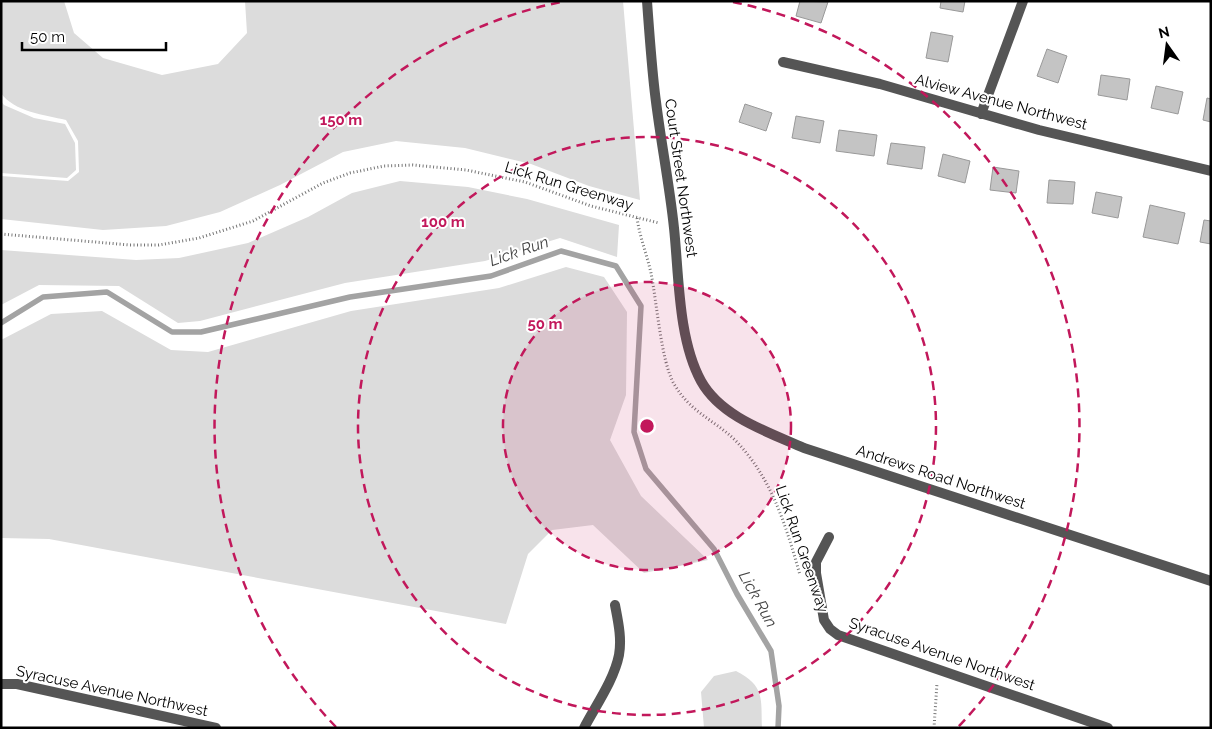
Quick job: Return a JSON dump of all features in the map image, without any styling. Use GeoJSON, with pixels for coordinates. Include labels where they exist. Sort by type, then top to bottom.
{"type":"FeatureCollection","features":[{"type":"Feature","properties":{"kind":"street","name":"Court Street Northwest"},"geometry":{"type":"LineString","coordinates":[[647,1],[654,85],[674,226],[681,299],[692,359]]}},
{"type":"Feature","properties":{"kind":"street"},"geometry":{"type":"LineString","coordinates":[[980,114],[1023,1]]}},
{"type":"Feature","properties":{"kind":"street","name":"Alview Avenue Northwest"},"geometry":{"type":"LineString","coordinates":[[783,62],[880,84],[980,114],[1211,172]]}},
{"type":"Feature","properties":{"kind":"street","name":"Andrews Road Northwest"},"geometry":{"type":"LineString","coordinates":[[692,359],[701,381],[716,400],[753,426],[804,448],[1211,581]]}},
{"type":"Feature","properties":{"kind":"street","name":"Syracuse Avenue Northwest"},"geometry":{"type":"LineString","coordinates":[[829,537],[816,562],[816,573],[824,620],[830,629],[838,635],[1108,728]]}},
{"type":"Feature","properties":{"kind":"street"},"geometry":{"type":"LineString","coordinates":[[584,728],[613,673],[619,655],[620,638],[615,605]]}},
{"type":"Feature","properties":{"kind":"street","name":"Syracuse Avenue Northwest"},"geometry":{"type":"LineString","coordinates":[[1,684],[17,684],[216,728]]}},
{"type":"Feature","properties":{"kind":"path","name":"Lick Run Greenway"},"geometry":{"type":"LineString","coordinates":[[1,234],[130,245],[159,245],[199,238],[253,221],[323,183],[350,173],[384,166],[413,164],[466,170],[525,182],[591,206],[674,226]]}},
{"type":"Feature","properties":{"kind":"path","name":"Lick Run Greenway"},"geometry":{"type":"LineString","coordinates":[[637,218],[640,239],[650,271],[667,371],[690,407],[734,439],[750,456],[764,477],[782,516],[801,577]]}},
{"type":"Feature","properties":{"kind":"path"},"geometry":{"type":"LineString","coordinates":[[934,728],[938,677]]}},
{"type":"Feature","properties":{"kind":"shaded area"},"geometry":{"type":"Polygon","coordinates":[[[1,1],[64,1],[74,33],[103,58],[162,75],[218,64],[247,33],[245,1],[623,1],[640,200],[589,186],[531,164],[465,148],[396,141],[343,152],[280,185],[220,212],[166,226],[103,230],[1,219],[1,176],[68,181],[79,172],[78,141],[66,120],[22,109],[14,105],[1,93],[1,1]]]}},
{"type":"Feature","properties":{"kind":"shaded area"},"geometry":{"type":"Polygon","coordinates":[[[1,101],[4,105],[34,118],[65,124],[75,143],[76,170],[67,178],[1,173],[1,101]]]}},
{"type":"Feature","properties":{"kind":"shaded area"},"geometry":{"type":"Polygon","coordinates":[[[400,181],[468,187],[527,199],[619,225],[617,257],[560,238],[485,261],[345,283],[200,321],[178,323],[119,286],[39,285],[1,305],[1,250],[136,260],[179,258],[248,243],[308,217],[352,193],[400,181]]]}},
{"type":"Feature","properties":{"kind":"shaded area"},"geometry":{"type":"Polygon","coordinates":[[[566,267],[604,277],[627,312],[626,395],[610,440],[641,496],[708,560],[644,573],[593,525],[552,530],[528,554],[506,624],[49,539],[1,538],[1,340],[51,314],[102,311],[171,350],[208,352],[351,311],[499,288],[566,267]]]}},
{"type":"Feature","properties":{"kind":"shaded area"},"geometry":{"type":"Polygon","coordinates":[[[736,671],[752,682],[760,694],[762,728],[704,728],[701,692],[714,676],[736,671]]]}},
{"type":"Feature","properties":{"kind":"building"},"geometry":{"type":"Polygon","coordinates":[[[800,1],[828,2],[821,23],[796,16],[800,1]]]}},
{"type":"Feature","properties":{"kind":"building"},"geometry":{"type":"Polygon","coordinates":[[[941,1],[965,1],[963,12],[940,8],[941,1]]]}},
{"type":"Feature","properties":{"kind":"building"},"geometry":{"type":"Polygon","coordinates":[[[931,32],[953,36],[948,62],[926,58],[931,32]]]}},
{"type":"Feature","properties":{"kind":"building"},"geometry":{"type":"Polygon","coordinates":[[[1047,49],[1067,56],[1058,83],[1037,76],[1047,49]]]}},
{"type":"Feature","properties":{"kind":"building"},"geometry":{"type":"Polygon","coordinates":[[[1101,75],[1130,79],[1127,100],[1098,95],[1101,75]]]}},
{"type":"Feature","properties":{"kind":"building"},"geometry":{"type":"Polygon","coordinates":[[[1156,86],[1183,92],[1178,114],[1151,108],[1156,86]]]}},
{"type":"Feature","properties":{"kind":"building"},"geometry":{"type":"Polygon","coordinates":[[[1207,98],[1211,99],[1211,122],[1203,120],[1207,98]]]}},
{"type":"Feature","properties":{"kind":"building"},"geometry":{"type":"Polygon","coordinates":[[[745,104],[772,113],[766,131],[739,122],[745,104]]]}},
{"type":"Feature","properties":{"kind":"building"},"geometry":{"type":"Polygon","coordinates":[[[796,116],[824,121],[820,143],[792,138],[796,116]]]}},
{"type":"Feature","properties":{"kind":"building"},"geometry":{"type":"Polygon","coordinates":[[[839,130],[877,135],[874,156],[836,151],[839,130]]]}},
{"type":"Feature","properties":{"kind":"building"},"geometry":{"type":"Polygon","coordinates":[[[891,143],[925,147],[922,169],[887,164],[891,143]]]}},
{"type":"Feature","properties":{"kind":"building"},"geometry":{"type":"Polygon","coordinates":[[[943,154],[970,161],[965,183],[938,176],[943,154]]]}},
{"type":"Feature","properties":{"kind":"building"},"geometry":{"type":"Polygon","coordinates":[[[993,167],[1019,171],[1016,193],[990,190],[993,167]]]}},
{"type":"Feature","properties":{"kind":"building"},"geometry":{"type":"Polygon","coordinates":[[[1049,180],[1075,182],[1073,204],[1047,203],[1049,180]]]}},
{"type":"Feature","properties":{"kind":"building"},"geometry":{"type":"Polygon","coordinates":[[[1096,192],[1122,197],[1118,218],[1092,213],[1096,192]]]}},
{"type":"Feature","properties":{"kind":"building"},"geometry":{"type":"Polygon","coordinates":[[[1150,205],[1185,213],[1178,244],[1143,237],[1150,205]]]}},
{"type":"Feature","properties":{"kind":"building"},"geometry":{"type":"Polygon","coordinates":[[[1204,220],[1211,221],[1211,244],[1200,242],[1204,220]]]}},
{"type":"Feature","properties":{"kind":"waterway","name":"Lick Run"},"geometry":{"type":"LineString","coordinates":[[1,323],[43,297],[107,292],[172,332],[201,332],[350,297],[491,276],[561,251],[616,266],[641,306],[634,432],[646,469],[714,549],[737,594],[771,651],[779,706],[778,728]]}}]}
